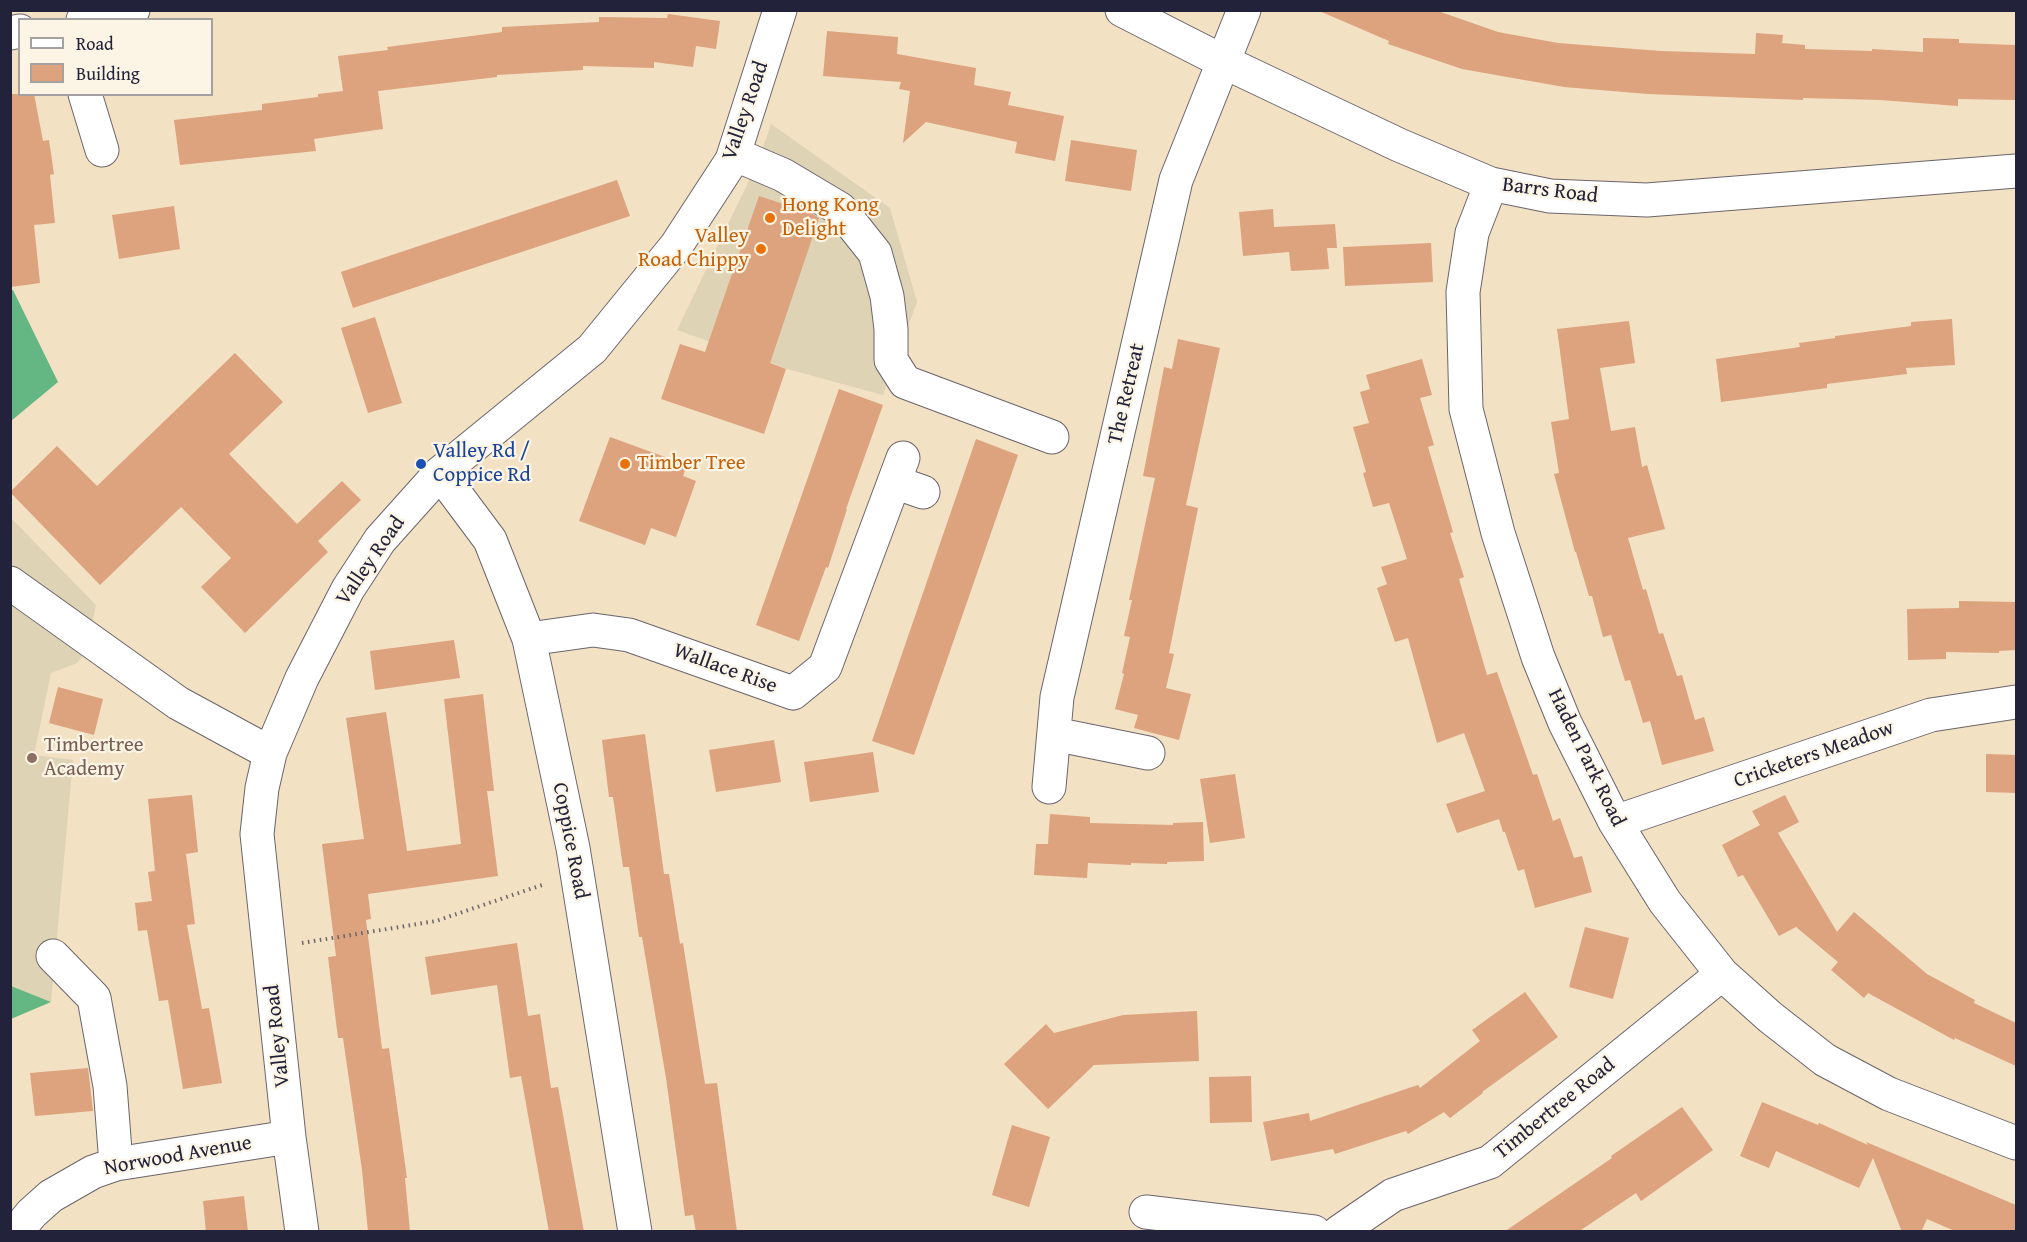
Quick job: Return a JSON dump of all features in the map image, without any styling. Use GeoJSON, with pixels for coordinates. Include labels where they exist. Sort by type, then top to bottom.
{"type":"FeatureCollection","features":[{"type":"Feature","properties":{"kind":"street"},"geometry":{"type":"LineString","coordinates":[[93,18],[133,10]]}},
{"type":"Feature","properties":{"kind":"street","name":"Valley Road"},"geometry":{"type":"LineString","coordinates":[[302,1232],[289,1137],[257,834],[262,788],[270,753],[302,678],[348,589],[380,540],[440,473],[592,349],[676,246],[734,154],[780,10]]}},
{"type":"Feature","properties":{"kind":"street","name":"Barrs Road"},"geometry":{"type":"LineString","coordinates":[[1122,10],[1222,61],[1399,145],[1491,184],[1550,196],[1647,200],[2016,171]]}},
{"type":"Feature","properties":{"kind":"street","name":"The Retreat"},"geometry":{"type":"LineString","coordinates":[[1049,787],[1058,697],[1176,180],[1244,10]]}},
{"type":"Feature","properties":{"kind":"street"},"geometry":{"type":"LineString","coordinates":[[86,96],[102,150]]}},
{"type":"Feature","properties":{"kind":"street"},"geometry":{"type":"LineString","coordinates":[[734,154],[783,175],[840,208],[875,253],[887,296],[891,329],[891,360],[905,382],[1052,437]]}},
{"type":"Feature","properties":{"kind":"street","name":"Haden Park Road"},"geometry":{"type":"LineString","coordinates":[[1491,184],[1472,232],[1463,292],[1466,409],[1498,533],[1538,657],[1566,723],[1616,822],[1665,902],[1722,974],[1770,1017],[1825,1060],[1889,1094],[2016,1143]]}},
{"type":"Feature","properties":{"kind":"street","name":"Coppice Road"},"geometry":{"type":"LineString","coordinates":[[440,473],[490,540],[529,639],[577,873],[635,1232]]}},
{"type":"Feature","properties":{"kind":"street","name":"Wallace Rise"},"geometry":{"type":"LineString","coordinates":[[529,639],[593,630],[629,635],[793,693],[825,667],[907,477]]}},
{"type":"Feature","properties":{"kind":"street"},"geometry":{"type":"LineString","coordinates":[[10,583],[178,703],[270,753]]}},
{"type":"Feature","properties":{"kind":"street","name":"Cricketers Meadow"},"geometry":{"type":"LineString","coordinates":[[1616,822],[1931,715],[2016,702]]}},
{"type":"Feature","properties":{"kind":"street"},"geometry":{"type":"LineString","coordinates":[[1054,734],[1148,753]]}},
{"type":"Feature","properties":{"kind":"street"},"geometry":{"type":"LineString","coordinates":[[53,956],[94,998],[110,1086],[116,1164]]}},
{"type":"Feature","properties":{"kind":"street","name":"Timbertree Road"},"geometry":{"type":"LineString","coordinates":[[1339,1232],[1393,1195],[1490,1162],[1722,974]]}},
{"type":"Feature","properties":{"kind":"street","name":"Norwood Avenue"},"geometry":{"type":"LineString","coordinates":[[16,1232],[51,1196],[93,1172],[116,1164],[289,1137]]}},
{"type":"Feature","properties":{"kind":"street"},"geometry":{"type":"LineString","coordinates":[[1146,1212],[1314,1232]]}},
{"type":"Feature","properties":{"kind":"path"},"geometry":{"type":"LineString","coordinates":[[269,949],[436,921],[577,873]]}},
{"type":"Feature","properties":{"kind":"shaded area"},"geometry":{"type":"Polygon","coordinates":[[[771,124],[890,208],[917,302],[883,395],[787,369],[677,330],[758,162],[771,124]]]}},
{"type":"Feature","properties":{"kind":"shaded area","name":"Timbertree Academy"},"geometry":{"type":"Polygon","coordinates":[[[10,517],[96,605],[89,640],[82,657],[77,663],[51,673],[34,755],[73,760],[51,1002],[11,986],[10,517]]]}},
{"type":"Feature","properties":{"kind":"green space"},"geometry":{"type":"Polygon","coordinates":[[[11,290],[58,382],[11,421],[11,290]]]}},
{"type":"Feature","properties":{"kind":"green space"},"geometry":{"type":"Polygon","coordinates":[[[11,986],[51,1002],[11,1019],[11,986]]]}},
{"type":"Feature","properties":{"kind":"building"},"geometry":{"type":"Polygon","coordinates":[[[1317,10],[1435,10],[1498,32],[1558,43],[1661,51],[1755,54],[1756,33],[1783,35],[1782,43],[1805,45],[1805,49],[1923,52],[1923,38],[1959,39],[1959,43],[2016,45],[2016,100],[1958,99],[1958,106],[1880,100],[1803,98],[1803,100],[1648,94],[1564,87],[1462,69],[1388,44],[1389,41],[1317,10]]]}},
{"type":"Feature","properties":{"kind":"building"},"geometry":{"type":"Polygon","coordinates":[[[668,14],[720,21],[716,49],[696,46],[693,67],[654,62],[654,68],[583,66],[583,70],[497,75],[497,77],[378,91],[383,129],[314,139],[316,151],[180,165],[174,120],[262,110],[262,104],[318,97],[318,94],[343,91],[338,56],[388,50],[387,47],[502,32],[502,27],[599,22],[599,17],[667,18],[668,14]]]}},
{"type":"Feature","properties":{"kind":"building"},"geometry":{"type":"Polygon","coordinates":[[[827,31],[898,37],[897,54],[976,68],[974,85],[1011,92],[1008,105],[1064,116],[1055,161],[1015,153],[1017,142],[926,122],[903,143],[910,91],[899,89],[901,82],[823,76],[827,31]]]}},
{"type":"Feature","properties":{"kind":"building"},"geometry":{"type":"Polygon","coordinates":[[[10,94],[18,94],[18,96],[34,96],[43,141],[49,140],[54,174],[50,175],[55,223],[34,225],[40,283],[11,287],[10,94]]]}},
{"type":"Feature","properties":{"kind":"building"},"geometry":{"type":"Polygon","coordinates":[[[1071,140],[1137,150],[1131,191],[1065,181],[1071,140]]]}},
{"type":"Feature","properties":{"kind":"building"},"geometry":{"type":"Polygon","coordinates":[[[617,180],[630,216],[353,308],[341,272],[617,180]]]}},
{"type":"Feature","properties":{"kind":"building"},"geometry":{"type":"Polygon","coordinates":[[[759,196],[811,213],[819,218],[770,363],[786,369],[764,434],[661,399],[680,344],[705,352],[759,196]]]}},
{"type":"Feature","properties":{"kind":"building"},"geometry":{"type":"Polygon","coordinates":[[[174,206],[180,249],[119,259],[112,215],[174,206]]]}},
{"type":"Feature","properties":{"kind":"building"},"geometry":{"type":"Polygon","coordinates":[[[1273,209],[1274,227],[1335,224],[1337,248],[1327,248],[1329,269],[1291,271],[1289,252],[1243,256],[1239,212],[1273,209]]]}},
{"type":"Feature","properties":{"kind":"building"},"geometry":{"type":"Polygon","coordinates":[[[1431,243],[1433,282],[1345,286],[1343,247],[1431,243]]]}},
{"type":"Feature","properties":{"kind":"building"},"geometry":{"type":"Polygon","coordinates":[[[375,317],[402,403],[368,413],[341,328],[375,317]]]}},
{"type":"Feature","properties":{"kind":"building"},"geometry":{"type":"Polygon","coordinates":[[[1952,319],[1955,365],[1906,368],[1907,374],[1827,384],[1827,388],[1721,402],[1716,359],[1800,347],[1799,343],[1835,338],[1835,336],[1911,326],[1911,322],[1952,319]]]}},
{"type":"Feature","properties":{"kind":"building"},"geometry":{"type":"Polygon","coordinates":[[[1629,321],[1635,363],[1600,368],[1611,431],[1635,427],[1642,467],[1647,465],[1665,529],[1628,538],[1659,634],[1663,633],[1677,676],[1682,675],[1695,720],[1704,717],[1714,751],[1662,765],[1650,721],[1643,723],[1630,680],[1625,681],[1611,635],[1603,637],[1592,596],[1589,596],[1575,552],[1554,474],[1559,473],[1551,422],[1569,419],[1557,329],[1629,321]]]}},
{"type":"Feature","properties":{"kind":"building"},"geometry":{"type":"Polygon","coordinates":[[[1178,339],[1220,348],[1186,505],[1198,508],[1169,653],[1174,654],[1166,688],[1191,694],[1179,740],[1134,728],[1138,715],[1115,709],[1130,637],[1124,636],[1132,600],[1129,600],[1155,478],[1143,476],[1164,367],[1172,369],[1178,339]]]}},
{"type":"Feature","properties":{"kind":"building"},"geometry":{"type":"Polygon","coordinates":[[[235,353],[283,402],[229,454],[297,524],[342,481],[361,500],[318,541],[328,552],[245,633],[201,587],[231,558],[181,507],[100,585],[10,492],[57,446],[97,486],[235,353]]]}},
{"type":"Feature","properties":{"kind":"building"},"geometry":{"type":"Polygon","coordinates":[[[1422,359],[1432,395],[1420,398],[1434,445],[1428,447],[1464,577],[1459,579],[1487,675],[1497,672],[1533,775],[1537,774],[1553,821],[1560,818],[1574,858],[1582,856],[1592,892],[1535,908],[1524,869],[1518,871],[1499,819],[1457,833],[1446,804],[1485,791],[1464,733],[1437,743],[1408,638],[1395,642],[1377,588],[1387,584],[1381,567],[1407,559],[1389,503],[1373,507],[1353,427],[1369,423],[1360,392],[1370,389],[1366,375],[1422,359]]]}},
{"type":"Feature","properties":{"kind":"building"},"geometry":{"type":"Polygon","coordinates":[[[839,389],[883,405],[846,509],[828,568],[826,567],[799,641],[756,625],[839,389]]]}},
{"type":"Feature","properties":{"kind":"building"},"geometry":{"type":"Polygon","coordinates":[[[610,437],[687,465],[683,476],[696,481],[676,537],[651,528],[645,545],[579,521],[610,437]]]}},
{"type":"Feature","properties":{"kind":"building"},"geometry":{"type":"Polygon","coordinates":[[[976,439],[1018,455],[914,755],[872,741],[976,439]]]}},
{"type":"Feature","properties":{"kind":"building"},"geometry":{"type":"Polygon","coordinates":[[[1959,601],[2016,602],[2016,650],[1999,651],[1999,653],[1946,652],[1946,659],[1908,660],[1907,609],[1959,608],[1959,601]]]}},
{"type":"Feature","properties":{"kind":"building"},"geometry":{"type":"Polygon","coordinates":[[[454,640],[460,678],[375,690],[370,651],[454,640]]]}},
{"type":"Feature","properties":{"kind":"building"},"geometry":{"type":"Polygon","coordinates":[[[58,687],[103,699],[94,735],[49,723],[58,687]]]}},
{"type":"Feature","properties":{"kind":"building"},"geometry":{"type":"Polygon","coordinates":[[[483,694],[494,791],[487,791],[498,876],[368,894],[371,919],[366,920],[382,1049],[389,1048],[407,1178],[405,1178],[410,1232],[368,1232],[362,1170],[343,1038],[338,1038],[328,957],[336,956],[322,844],[364,839],[346,718],[386,712],[407,851],[461,844],[444,699],[483,694]]]}},
{"type":"Feature","properties":{"kind":"building"},"geometry":{"type":"Polygon","coordinates":[[[645,734],[664,874],[669,874],[680,944],[683,943],[705,1084],[717,1083],[737,1232],[696,1232],[693,1215],[685,1216],[666,1078],[642,937],[639,937],[629,867],[623,867],[613,797],[609,797],[602,740],[645,734]]]}},
{"type":"Feature","properties":{"kind":"building"},"geometry":{"type":"Polygon","coordinates":[[[774,740],[781,782],[716,792],[709,750],[774,740]]]}},
{"type":"Feature","properties":{"kind":"building"},"geometry":{"type":"Polygon","coordinates":[[[873,752],[879,792],[810,802],[804,762],[873,752]]]}},
{"type":"Feature","properties":{"kind":"building"},"geometry":{"type":"Polygon","coordinates":[[[1986,754],[2016,755],[2016,793],[1986,792],[1986,754]]]}},
{"type":"Feature","properties":{"kind":"building"},"geometry":{"type":"Polygon","coordinates":[[[1235,774],[1245,838],[1210,843],[1200,779],[1235,774]]]}},
{"type":"Feature","properties":{"kind":"building"},"geometry":{"type":"Polygon","coordinates":[[[192,795],[198,852],[186,854],[195,924],[187,925],[202,1009],[209,1008],[222,1083],[183,1089],[168,1000],[159,1001],[147,930],[138,931],[135,903],[152,901],[148,872],[155,871],[148,799],[192,795]]]}},
{"type":"Feature","properties":{"kind":"building"},"geometry":{"type":"Polygon","coordinates":[[[1785,795],[1799,822],[1778,833],[1837,932],[1854,912],[1927,974],[1975,1000],[1974,1003],[2016,1023],[2016,1066],[1955,1038],[1954,1040],[1868,993],[1864,998],[1831,970],[1838,962],[1796,927],[1779,936],[1743,875],[1738,877],[1722,845],[1760,825],[1752,811],[1785,795]]]}},
{"type":"Feature","properties":{"kind":"building"},"geometry":{"type":"Polygon","coordinates":[[[1050,814],[1090,817],[1090,823],[1173,825],[1173,823],[1203,822],[1204,861],[1167,862],[1167,864],[1131,863],[1131,865],[1088,863],[1087,878],[1034,875],[1036,844],[1048,844],[1050,814]]]}},
{"type":"Feature","properties":{"kind":"building"},"geometry":{"type":"Polygon","coordinates":[[[1585,927],[1629,938],[1613,999],[1569,987],[1585,927]]]}},
{"type":"Feature","properties":{"kind":"building"},"geometry":{"type":"Polygon","coordinates":[[[517,943],[528,1016],[540,1014],[551,1088],[558,1087],[584,1232],[549,1232],[521,1076],[510,1078],[497,985],[431,995],[425,957],[517,943]]]}},
{"type":"Feature","properties":{"kind":"building"},"geometry":{"type":"Polygon","coordinates":[[[1525,992],[1558,1037],[1450,1118],[1444,1112],[1408,1134],[1406,1131],[1335,1154],[1333,1149],[1271,1161],[1263,1122],[1309,1113],[1310,1121],[1418,1085],[1420,1088],[1480,1041],[1472,1030],[1525,992]]]}},
{"type":"Feature","properties":{"kind":"building"},"geometry":{"type":"Polygon","coordinates":[[[1197,1011],[1199,1061],[1094,1065],[1048,1109],[1004,1064],[1046,1024],[1054,1033],[1123,1015],[1197,1011]]]}},
{"type":"Feature","properties":{"kind":"building"},"geometry":{"type":"Polygon","coordinates":[[[88,1068],[93,1111],[35,1116],[30,1073],[88,1068]]]}},
{"type":"Feature","properties":{"kind":"building"},"geometry":{"type":"Polygon","coordinates":[[[1251,1076],[1252,1122],[1210,1123],[1209,1077],[1251,1076]]]}},
{"type":"Feature","properties":{"kind":"building"},"geometry":{"type":"Polygon","coordinates":[[[1762,1102],[1818,1125],[1819,1123],[1868,1145],[1866,1142],[2016,1205],[2016,1232],[1957,1232],[1927,1219],[1921,1232],[1902,1232],[1873,1158],[1859,1188],[1776,1151],[1769,1168],[1740,1156],[1762,1102]]]}},
{"type":"Feature","properties":{"kind":"building"},"geometry":{"type":"Polygon","coordinates":[[[1682,1107],[1713,1150],[1641,1201],[1636,1193],[1578,1232],[1504,1232],[1612,1158],[1611,1156],[1682,1107]]]}},
{"type":"Feature","properties":{"kind":"building"},"geometry":{"type":"Polygon","coordinates":[[[1012,1125],[1050,1137],[1029,1207],[992,1195],[1012,1125]]]}},
{"type":"Feature","properties":{"kind":"building"},"geometry":{"type":"Polygon","coordinates":[[[244,1196],[248,1232],[206,1232],[203,1201],[244,1196]]]}},
{"type":"Feature","properties":{"kind":"place","name":"Hong Kong Delight"},"geometry":{"type":"Point","coordinates":[770,218]}},
{"type":"Feature","properties":{"kind":"place","name":"Valley Road Chippy"},"geometry":{"type":"Point","coordinates":[761,249]}},
{"type":"Feature","properties":{"kind":"place","name":"Valley Rd / Coppice Rd"},"geometry":{"type":"Point","coordinates":[421,464]}},
{"type":"Feature","properties":{"kind":"place","name":"Timber Tree"},"geometry":{"type":"Point","coordinates":[625,464]}},
{"type":"Feature","properties":{"kind":"place","name":"Timbertree Academy"},"geometry":{"type":"Point","coordinates":[32,758]}}]}
